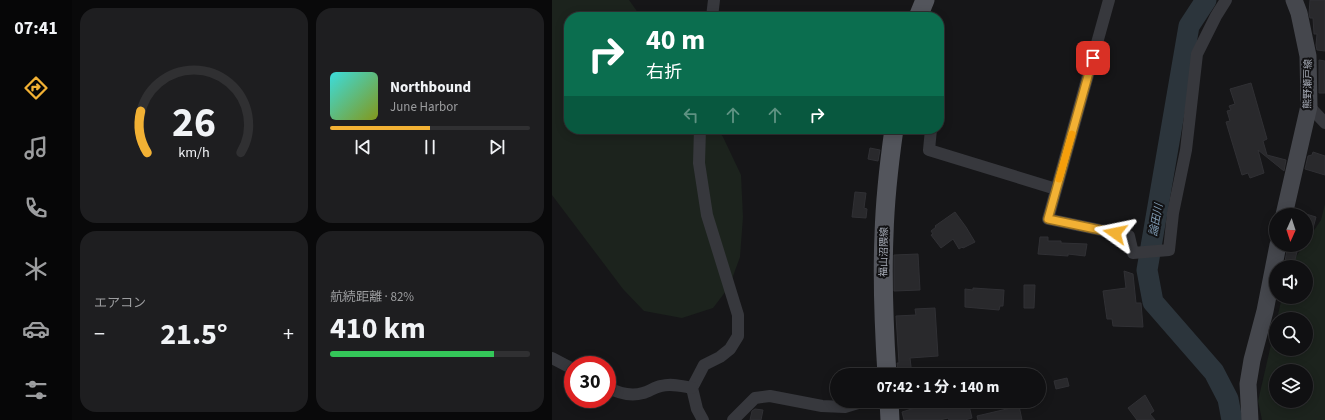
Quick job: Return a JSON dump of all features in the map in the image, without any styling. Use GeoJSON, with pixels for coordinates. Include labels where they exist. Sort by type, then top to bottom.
{"type":"FeatureCollection","features":[{"type":"Feature","properties":{"kind":"main road"},"geometry":{"type":"LineString","coordinates":[[920,12],[925,0]]}},
{"type":"Feature","properties":{"kind":"main road","name":"熊野瀬戸線"},"geometry":{"type":"LineString","coordinates":[[1286,208],[1309,106],[1308,56],[1299,13],[1294,0]]}},
{"type":"Feature","properties":{"kind":"main road","name":"福山沼隈線"},"geometry":{"type":"LineString","coordinates":[[887,368],[883,318],[884,235],[887,183],[893,134]]}},
{"type":"Feature","properties":{"kind":"main road"},"geometry":{"type":"LineString","coordinates":[[1250,420],[1248,384],[1277,252]]}},
{"type":"Feature","properties":{"kind":"main road"},"geometry":{"type":"LineString","coordinates":[[889,408],[890,420]]}},
{"type":"Feature","properties":{"kind":"street"},"geometry":{"type":"LineString","coordinates":[[713,12],[714,0]]}},
{"type":"Feature","properties":{"kind":"street"},"geometry":{"type":"LineString","coordinates":[[1109,0],[1048,219],[1129,236],[1133,253],[1169,250],[1173,213],[1186,150],[1197,54],[1216,16],[1226,0]]}},
{"type":"Feature","properties":{"kind":"street"},"geometry":{"type":"LineString","coordinates":[[1309,106],[1325,123]]}},
{"type":"Feature","properties":{"kind":"street"},"geometry":{"type":"LineString","coordinates":[[700,134],[699,163],[707,215],[738,315],[738,336],[730,349],[720,357],[704,366],[692,388],[697,409],[703,420]]}},
{"type":"Feature","properties":{"kind":"street"},"geometry":{"type":"LineString","coordinates":[[931,134],[929,150],[1056,189]]}},
{"type":"Feature","properties":{"kind":"street"},"geometry":{"type":"LineString","coordinates":[[552,358],[564,364]]}},
{"type":"Feature","properties":{"kind":"street"},"geometry":{"type":"LineString","coordinates":[[616,392],[632,395],[644,393],[659,386],[670,384],[692,388]]}},
{"type":"Feature","properties":{"kind":"street"},"geometry":{"type":"LineString","coordinates":[[733,420],[755,398],[770,396],[830,406]]}},
{"type":"Feature","properties":{"kind":"shaded area"},"geometry":{"type":"Polygon","coordinates":[[[552,0],[629,0],[637,12],[564,12],[564,134],[721,134],[741,175],[743,217],[740,257],[729,287],[713,308],[682,318],[644,311],[623,289],[552,195],[552,0]]]}},
{"type":"Feature","properties":{"kind":"shaded area"},"geometry":{"type":"Polygon","coordinates":[[[1325,204],[1325,420],[1262,420],[1258,401],[1269,353],[1269,356],[1313,356],[1313,312],[1279,312],[1280,304],[1313,304],[1313,260],[1294,260],[1299,252],[1313,252],[1313,232],[1321,220],[1325,204]]]}},
{"type":"Feature","properties":{"kind":"building"},"geometry":{"type":"Polygon","coordinates":[[[1310,0],[1325,0],[1325,51],[1317,50],[1317,34],[1314,34],[1313,18],[1310,18],[1309,14],[1310,0]]]}},
{"type":"Feature","properties":{"kind":"building"},"geometry":{"type":"Polygon","coordinates":[[[1319,60],[1325,61],[1325,93],[1319,93],[1319,60]]]}},
{"type":"Feature","properties":{"kind":"building"},"geometry":{"type":"Polygon","coordinates":[[[1251,83],[1267,139],[1263,141],[1267,155],[1286,160],[1284,171],[1258,150],[1264,173],[1250,178],[1248,173],[1242,175],[1226,122],[1230,121],[1227,111],[1231,110],[1229,106],[1235,104],[1230,89],[1251,83]]]}},
{"type":"Feature","properties":{"kind":"building"},"geometry":{"type":"Polygon","coordinates":[[[870,148],[880,150],[878,161],[868,159],[870,148]]]}},
{"type":"Feature","properties":{"kind":"building"},"geometry":{"type":"Polygon","coordinates":[[[1313,152],[1325,156],[1325,175],[1305,169],[1308,156],[1312,155],[1313,152]]]}},
{"type":"Feature","properties":{"kind":"building"},"geometry":{"type":"Polygon","coordinates":[[[855,192],[866,193],[864,208],[867,209],[866,218],[852,217],[855,192]]]}},
{"type":"Feature","properties":{"kind":"building"},"geometry":{"type":"Polygon","coordinates":[[[955,212],[975,242],[959,249],[953,239],[941,248],[931,235],[933,234],[931,231],[936,227],[935,226],[955,212]]]}},
{"type":"Feature","properties":{"kind":"building"},"geometry":{"type":"Polygon","coordinates":[[[1313,216],[1316,217],[1313,228],[1313,216]]]}},
{"type":"Feature","properties":{"kind":"building"},"geometry":{"type":"Polygon","coordinates":[[[1040,237],[1048,237],[1048,241],[1061,241],[1061,243],[1087,244],[1085,256],[1068,254],[1068,256],[1038,254],[1040,237]]]}},
{"type":"Feature","properties":{"kind":"building"},"geometry":{"type":"Polygon","coordinates":[[[1287,252],[1297,252],[1295,260],[1285,260],[1287,252]]]}},
{"type":"Feature","properties":{"kind":"building"},"geometry":{"type":"Polygon","coordinates":[[[918,254],[920,290],[894,291],[894,255],[918,254]]]}},
{"type":"Feature","properties":{"kind":"building"},"geometry":{"type":"Polygon","coordinates":[[[1124,271],[1133,274],[1136,303],[1141,303],[1143,327],[1113,326],[1112,319],[1107,319],[1103,291],[1126,288],[1124,271]]]}},
{"type":"Feature","properties":{"kind":"building"},"geometry":{"type":"Polygon","coordinates":[[[1024,285],[1035,285],[1034,308],[1024,308],[1024,285]]]}},
{"type":"Feature","properties":{"kind":"building"},"geometry":{"type":"Polygon","coordinates":[[[973,288],[1004,290],[1003,306],[1000,306],[999,310],[965,307],[965,289],[973,290],[973,288]]]}},
{"type":"Feature","properties":{"kind":"building"},"geometry":{"type":"Polygon","coordinates":[[[935,308],[938,356],[910,358],[911,368],[897,368],[897,363],[899,363],[896,316],[916,315],[915,309],[935,308]]]}},
{"type":"Feature","properties":{"kind":"building"},"geometry":{"type":"Polygon","coordinates":[[[1067,378],[1069,386],[1056,389],[1054,381],[1067,378]]]}},
{"type":"Feature","properties":{"kind":"building"},"geometry":{"type":"Polygon","coordinates":[[[1145,395],[1154,411],[1150,414],[1155,420],[1137,420],[1128,408],[1145,395]]]}},
{"type":"Feature","properties":{"kind":"building"},"geometry":{"type":"Polygon","coordinates":[[[915,408],[970,408],[972,418],[965,420],[949,420],[948,418],[940,420],[904,420],[902,412],[915,408]]]}},
{"type":"Feature","properties":{"kind":"building"},"geometry":{"type":"Polygon","coordinates":[[[1011,408],[1019,408],[1022,420],[978,420],[977,416],[1011,408]]]}},
{"type":"Feature","properties":{"kind":"building"},"geometry":{"type":"Polygon","coordinates":[[[755,409],[763,410],[761,420],[750,420],[752,411],[755,409]]]}},
{"type":"Feature","properties":{"kind":"waterway","name":"論田川"},"geometry":{"type":"LineString","coordinates":[[1206,0],[1189,26],[1147,270],[1153,302],[1214,372],[1228,399],[1232,420]]}},
{"type":"Feature","properties":{"kind":"slow traffic"},"geometry":{"type":"LineString","coordinates":[[1059,179],[1072,134]]}},
{"type":"Feature","properties":{"kind":"route"},"geometry":{"type":"LineString","coordinates":[[1093,58],[1048,219],[1115,233]]}}]}
